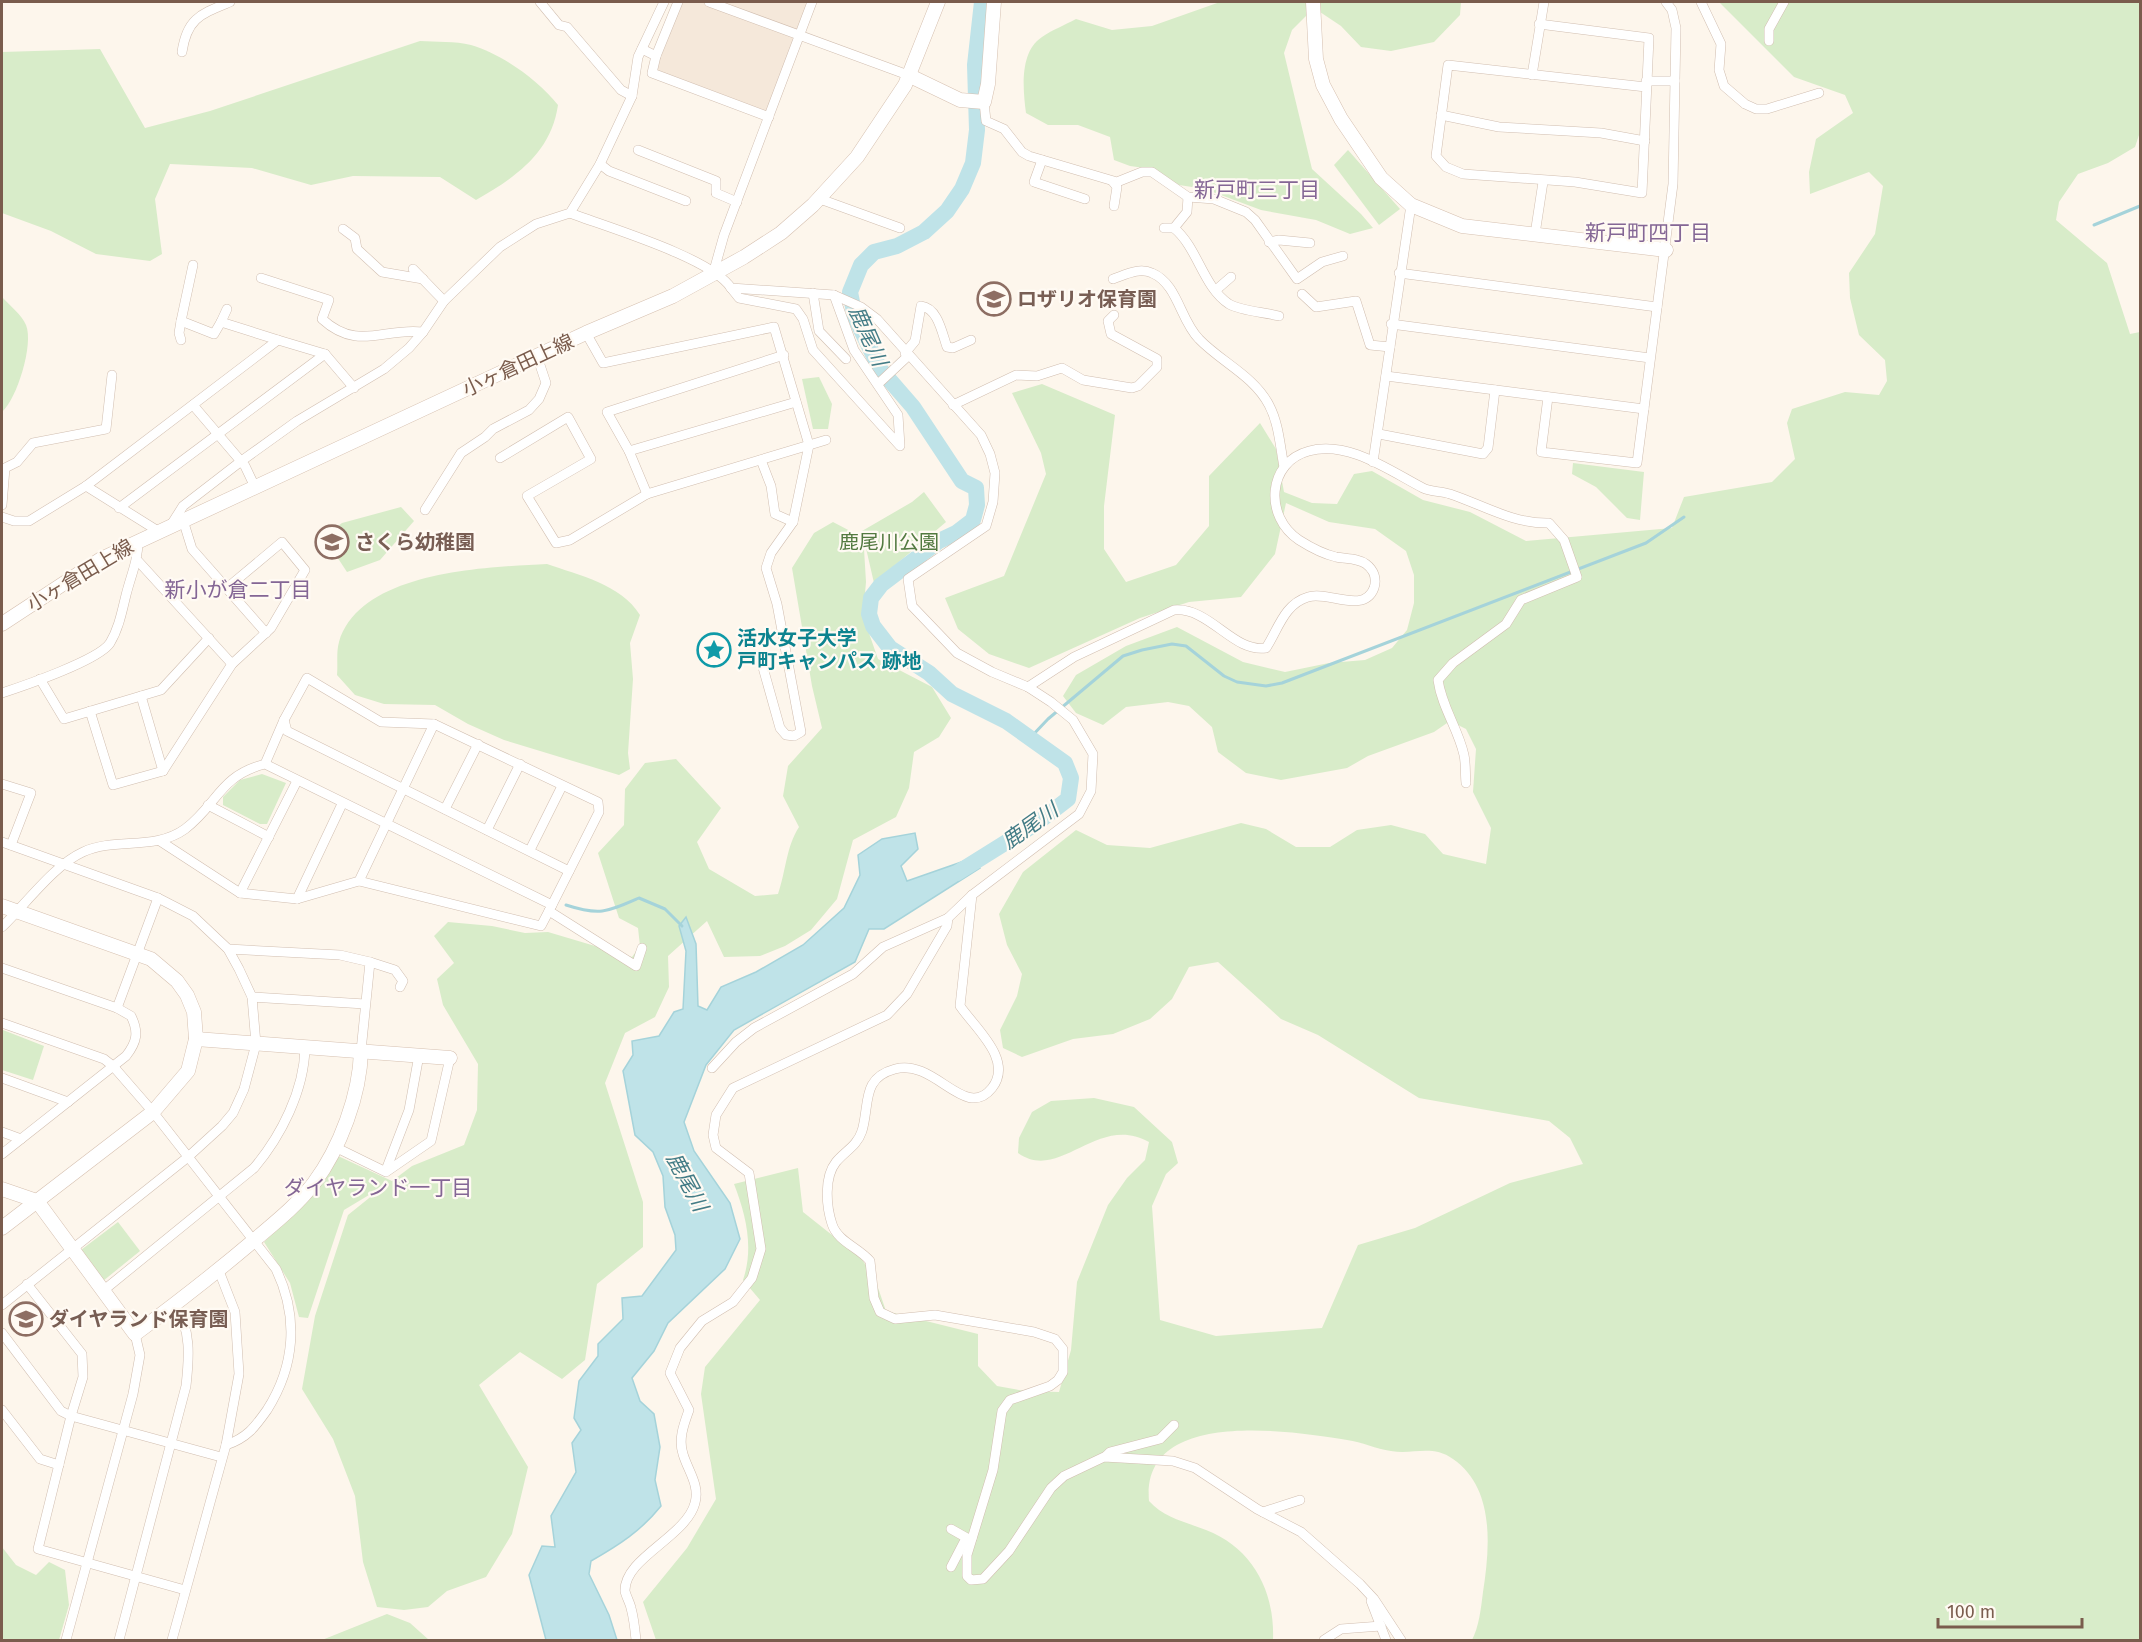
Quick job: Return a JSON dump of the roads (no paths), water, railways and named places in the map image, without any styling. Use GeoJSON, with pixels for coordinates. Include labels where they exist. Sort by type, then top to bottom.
{"type":"FeatureCollection","features":[{"type":"Feature","properties":{"kind":"street"},"geometry":{"type":"LineString","coordinates":[[182,52],[189,25],[200,15],[230,2]]}},
{"type":"Feature","properties":{"kind":"street"},"geometry":{"type":"LineString","coordinates":[[540,2],[559,25],[567,27],[621,90],[632,96]]}},
{"type":"Feature","properties":{"kind":"street"},"geometry":{"type":"LineString","coordinates":[[570,213],[600,164],[632,96],[642,49],[664,2]]}},
{"type":"Feature","properties":{"kind":"street"},"geometry":{"type":"LineString","coordinates":[[678,2],[656,56],[652,73],[769,117]]}},
{"type":"Feature","properties":{"kind":"street"},"geometry":{"type":"LineString","coordinates":[[709,2],[908,75],[960,100],[984,102]]}},
{"type":"Feature","properties":{"kind":"street"},"geometry":{"type":"LineString","coordinates":[[713,274],[737,202],[812,2]]}},
{"type":"Feature","properties":{"kind":"street","name":"小ヶ倉田上線"},"geometry":{"type":"LineString","coordinates":[[2,624],[72,576],[138,541],[586,333],[673,296],[781,232],[820,199],[857,158],[890,109],[908,75],[938,2]]}},
{"type":"Feature","properties":{"kind":"street"},"geometry":{"type":"LineString","coordinates":[[994,2],[988,84],[984,102],[986,121],[1004,129],[1022,152],[1113,182],[1126,180],[1142,172],[1152,172],[1188,197],[1214,199],[1246,212],[1255,220],[1297,279],[1322,262],[1343,256]]}},
{"type":"Feature","properties":{"kind":"street"},"geometry":{"type":"LineString","coordinates":[[1312,2],[1316,59],[1323,85],[1341,119],[1381,178],[1411,205],[1462,226],[1666,250]]}},
{"type":"Feature","properties":{"kind":"street"},"geometry":{"type":"LineString","coordinates":[[1532,75],[1544,2]]}},
{"type":"Feature","properties":{"kind":"street"},"geometry":{"type":"LineString","coordinates":[[1548,397],[1541,452],[1637,463],[1673,184],[1676,28],[1667,2]]}},
{"type":"Feature","properties":{"kind":"street"},"geometry":{"type":"LineString","coordinates":[[1701,2],[1721,44],[1719,70],[1724,86],[1745,104],[1756,110],[1767,109],[1819,93]]}},
{"type":"Feature","properties":{"kind":"street"},"geometry":{"type":"LineString","coordinates":[[1769,41],[1769,29],[1773,19],[1785,2]]}},
{"type":"Feature","properties":{"kind":"street"},"geometry":{"type":"LineString","coordinates":[[1539,24],[1649,38],[1646,84],[1642,193],[1596,184],[1543,182],[1463,174],[1446,167],[1436,156],[1448,65],[1532,75],[1646,84],[1675,81]]}},
{"type":"Feature","properties":{"kind":"street"},"geometry":{"type":"LineString","coordinates":[[642,49],[656,56]]}},
{"type":"Feature","properties":{"kind":"street"},"geometry":{"type":"LineString","coordinates":[[1441,115],[1499,127],[1601,133],[1645,141]]}},
{"type":"Feature","properties":{"kind":"street"},"geometry":{"type":"LineString","coordinates":[[638,150],[716,181],[716,193],[737,202]]}},
{"type":"Feature","properties":{"kind":"street"},"geometry":{"type":"LineString","coordinates":[[1042,160],[1034,182],[1085,199]]}},
{"type":"Feature","properties":{"kind":"street"},"geometry":{"type":"LineString","coordinates":[[600,164],[609,171],[686,201]]}},
{"type":"Feature","properties":{"kind":"street"},"geometry":{"type":"LineString","coordinates":[[1113,182],[1117,187],[1113,206]]}},
{"type":"Feature","properties":{"kind":"street"},"geometry":{"type":"LineString","coordinates":[[1535,234],[1543,182]]}},
{"type":"Feature","properties":{"kind":"street"},"geometry":{"type":"LineString","coordinates":[[1188,197],[1187,212],[1169,228],[1197,257],[1216,290],[1230,304],[1279,316]]}},
{"type":"Feature","properties":{"kind":"street"},"geometry":{"type":"LineString","coordinates":[[820,199],[900,228]]}},
{"type":"Feature","properties":{"kind":"street"},"geometry":{"type":"LineString","coordinates":[[1373,462],[1390,347],[1391,324],[1411,205]]}},
{"type":"Feature","properties":{"kind":"street"},"geometry":{"type":"LineString","coordinates":[[86,486],[119,508],[164,529],[183,506],[240,462],[297,421],[384,369],[423,332],[444,301],[479,266],[509,241],[536,224],[570,213],[685,258],[725,280],[738,298],[796,309],[803,319],[813,350],[900,446],[898,415],[848,338],[838,301],[834,295]]}},
{"type":"Feature","properties":{"kind":"street"},"geometry":{"type":"LineString","coordinates":[[343,229],[355,238],[357,249],[382,272],[423,279]]}},
{"type":"Feature","properties":{"kind":"street"},"geometry":{"type":"LineString","coordinates":[[1269,242],[1279,240],[1310,243]]}},
{"type":"Feature","properties":{"kind":"street"},"geometry":{"type":"LineString","coordinates":[[181,340],[179,333],[193,265]]}},
{"type":"Feature","properties":{"kind":"street"},"geometry":{"type":"LineString","coordinates":[[413,269],[444,301]]}},
{"type":"Feature","properties":{"kind":"street"},"geometry":{"type":"LineString","coordinates":[[1113,279],[1139,270],[1150,271],[1166,283],[1188,325],[1199,339],[1246,378],[1268,403],[1277,425],[1284,467]]}},
{"type":"Feature","properties":{"kind":"street"},"geometry":{"type":"LineString","coordinates":[[1399,273],[1657,307]]}},
{"type":"Feature","properties":{"kind":"street"},"geometry":{"type":"LineString","coordinates":[[261,278],[329,300],[322,319],[342,333],[368,338],[411,331],[423,332]]}},
{"type":"Feature","properties":{"kind":"street"},"geometry":{"type":"LineString","coordinates":[[1216,290],[1231,278]]}},
{"type":"Feature","properties":{"kind":"street"},"geometry":{"type":"LineString","coordinates":[[712,1068],[736,1042],[754,1028],[853,974],[883,947],[948,918],[972,896],[1071,820],[1088,801],[1093,776],[1093,754],[1073,720],[1028,687],[992,672],[957,653],[920,617],[910,602],[908,579],[960,541],[976,534],[986,526],[994,488],[993,462],[981,435],[877,319],[861,307],[834,295],[731,288]]}},
{"type":"Feature","properties":{"kind":"street"},"geometry":{"type":"LineString","coordinates":[[813,293],[819,331],[846,359]]}},
{"type":"Feature","properties":{"kind":"street"},"geometry":{"type":"LineString","coordinates":[[1302,294],[1316,307],[1356,301],[1370,345],[1390,347]]}},
{"type":"Feature","properties":{"kind":"street"},"geometry":{"type":"LineString","coordinates":[[878,384],[894,369],[915,342],[921,306],[930,309],[936,317],[947,348],[953,348],[971,340]]}},
{"type":"Feature","properties":{"kind":"street"},"geometry":{"type":"LineString","coordinates":[[181,321],[214,334],[227,309]]}},
{"type":"Feature","properties":{"kind":"street"},"geometry":{"type":"LineString","coordinates":[[953,405],[1016,375],[1037,376],[1062,368],[1083,380],[1132,388],[1138,386],[1157,367],[1157,359],[1111,334],[1108,321],[1114,315]]}},
{"type":"Feature","properties":{"kind":"street"},"geometry":{"type":"LineString","coordinates":[[221,322],[326,354],[354,388]]}},
{"type":"Feature","properties":{"kind":"street"},"geometry":{"type":"LineString","coordinates":[[1391,324],[1650,358]]}},
{"type":"Feature","properties":{"kind":"street"},"geometry":{"type":"LineString","coordinates":[[586,333],[603,363],[774,327],[809,445],[793,522],[771,553],[766,568],[777,604],[801,732],[794,736],[786,735],[780,728],[762,664]]}},
{"type":"Feature","properties":{"kind":"street"},"geometry":{"type":"LineString","coordinates":[[2,517],[14,521],[29,521],[86,486],[278,340]]}},
{"type":"Feature","properties":{"kind":"street"},"geometry":{"type":"LineString","coordinates":[[119,508],[326,354]]}},
{"type":"Feature","properties":{"kind":"street"},"geometry":{"type":"LineString","coordinates":[[647,494],[629,451],[607,412],[784,355]]}},
{"type":"Feature","properties":{"kind":"street"},"geometry":{"type":"LineString","coordinates":[[425,510],[461,453],[493,429],[529,410],[539,399],[546,383],[537,356]]}},
{"type":"Feature","properties":{"kind":"street"},"geometry":{"type":"LineString","coordinates":[[2,505],[5,468],[17,462],[33,443],[106,429],[112,375]]}},
{"type":"Feature","properties":{"kind":"street"},"geometry":{"type":"LineString","coordinates":[[1386,376],[1644,409]]}},
{"type":"Feature","properties":{"kind":"street"},"geometry":{"type":"LineString","coordinates":[[1378,434],[1482,454],[1488,448],[1495,390]]}},
{"type":"Feature","properties":{"kind":"street"},"geometry":{"type":"LineString","coordinates":[[629,451],[796,402]]}},
{"type":"Feature","properties":{"kind":"street"},"geometry":{"type":"LineString","coordinates":[[193,405],[240,462],[255,487]]}},
{"type":"Feature","properties":{"kind":"street"},"geometry":{"type":"LineString","coordinates":[[500,458],[568,417],[591,459],[524,492],[556,543],[570,540],[647,494],[826,441]]}},
{"type":"Feature","properties":{"kind":"street"},"geometry":{"type":"LineString","coordinates":[[1028,687],[1074,657],[1174,610],[1186,609],[1248,647],[1258,649],[1266,648],[1289,608],[1307,597],[1324,596],[1355,601],[1369,595],[1374,589],[1375,576],[1368,566],[1360,561],[1336,557],[1316,549],[1294,536],[1280,521],[1275,496],[1276,484],[1284,467],[1299,454],[1322,448],[1349,453],[1398,473],[1426,489],[1448,493],[1481,508],[1529,523],[1549,523],[1564,540],[1577,574],[1577,577],[1521,600],[1506,624],[1453,663],[1438,680],[1442,702],[1459,738],[1465,758],[1466,783]]}},
{"type":"Feature","properties":{"kind":"street"},"geometry":{"type":"LineString","coordinates":[[761,460],[771,486],[775,514],[793,522]]}},
{"type":"Feature","properties":{"kind":"street"},"geometry":{"type":"LineString","coordinates":[[183,520],[192,549],[266,633]]}},
{"type":"Feature","properties":{"kind":"street"},"geometry":{"type":"LineString","coordinates":[[2,693],[94,656],[109,645],[120,622],[138,561],[138,541]]}},
{"type":"Feature","properties":{"kind":"street"},"geometry":{"type":"LineString","coordinates":[[90,711],[113,785],[164,771],[232,664],[266,633],[305,570],[282,542],[227,588]]}},
{"type":"Feature","properties":{"kind":"street"},"geometry":{"type":"LineString","coordinates":[[138,561],[232,664]]}},
{"type":"Feature","properties":{"kind":"street"},"geometry":{"type":"LineString","coordinates":[[40,679],[64,719],[161,690],[209,638]]}},
{"type":"Feature","properties":{"kind":"street"},"geometry":{"type":"LineString","coordinates":[[160,841],[240,893],[297,899],[359,880],[541,927],[599,812],[598,802],[478,744],[434,724],[381,722],[307,678],[284,720],[265,764]]}},
{"type":"Feature","properties":{"kind":"street"},"geometry":{"type":"LineString","coordinates":[[141,696],[164,771]]}},
{"type":"Feature","properties":{"kind":"street"},"geometry":{"type":"LineString","coordinates":[[284,720],[287,731],[530,850],[568,871]]}},
{"type":"Feature","properties":{"kind":"street"},"geometry":{"type":"LineString","coordinates":[[359,880],[434,724]]}},
{"type":"Feature","properties":{"kind":"street"},"geometry":{"type":"LineString","coordinates":[[445,809],[478,744]]}},
{"type":"Feature","properties":{"kind":"street"},"geometry":{"type":"LineString","coordinates":[[2,927],[66,864],[82,852],[103,845],[160,841],[184,830],[232,777],[245,769],[265,764],[550,908],[636,966],[642,948]]}},
{"type":"Feature","properties":{"kind":"street"},"geometry":{"type":"LineString","coordinates":[[487,830],[520,764]]}},
{"type":"Feature","properties":{"kind":"street"},"geometry":{"type":"LineString","coordinates":[[240,893],[297,780]]}},
{"type":"Feature","properties":{"kind":"street"},"geometry":{"type":"LineString","coordinates":[[2,783],[31,793],[11,845]]}},
{"type":"Feature","properties":{"kind":"street"},"geometry":{"type":"LineString","coordinates":[[530,850],[562,786]]}},
{"type":"Feature","properties":{"kind":"street"},"geometry":{"type":"LineString","coordinates":[[297,899],[342,804]]}},
{"type":"Feature","properties":{"kind":"street"},"geometry":{"type":"LineString","coordinates":[[208,805],[269,837]]}},
{"type":"Feature","properties":{"kind":"street"},"geometry":{"type":"LineString","coordinates":[[2,842],[158,898],[193,916],[228,949],[252,997],[256,1044],[244,1089],[233,1113],[188,1158],[2,1305]]}},
{"type":"Feature","properties":{"kind":"street"},"geometry":{"type":"LineString","coordinates":[[951,1567],[970,1538],[985,1504],[1002,1411],[1010,1400],[1050,1386],[1058,1380],[1064,1372],[1063,1349],[1055,1339],[1034,1332],[935,1315],[895,1319],[880,1312],[874,1298],[870,1261],[838,1236],[832,1224],[828,1185],[835,1163],[853,1147],[862,1130],[870,1084],[878,1076],[892,1069],[910,1066],[931,1074],[953,1091],[969,1098],[978,1097],[989,1091],[997,1082],[999,1071],[994,1052],[960,1006],[972,896]]}},
{"type":"Feature","properties":{"kind":"street"},"geometry":{"type":"LineString","coordinates":[[117,1008],[158,898]]}},
{"type":"Feature","properties":{"kind":"street"},"geometry":{"type":"LineString","coordinates":[[2,906],[139,953],[162,967],[177,981],[187,995],[194,1012],[196,1040],[188,1071],[153,1112],[2,1228]]}},
{"type":"Feature","properties":{"kind":"street"},"geometry":{"type":"LineString","coordinates":[[636,1641],[632,1611],[625,1590],[632,1570],[678,1530],[690,1517],[696,1501],[696,1485],[682,1452],[681,1432],[689,1410],[670,1373],[680,1348],[702,1321],[733,1302],[753,1278],[761,1249],[749,1173],[716,1148],[713,1135],[716,1115],[733,1088],[887,1015],[906,994],[946,926],[948,918]]}},
{"type":"Feature","properties":{"kind":"street"},"geometry":{"type":"LineString","coordinates":[[228,949],[340,955],[395,970],[403,981],[400,987]]}},
{"type":"Feature","properties":{"kind":"street"},"geometry":{"type":"LineString","coordinates":[[135,1334],[219,1271],[291,1209],[314,1183],[335,1147],[350,1108],[361,1064],[369,962]]}},
{"type":"Feature","properties":{"kind":"street"},"geometry":{"type":"LineString","coordinates":[[2,968],[117,1008],[131,1016],[137,1033],[136,1043],[113,1066],[2,1154]]}},
{"type":"Feature","properties":{"kind":"street"},"geometry":{"type":"LineString","coordinates":[[252,997],[365,1004]]}},
{"type":"Feature","properties":{"kind":"street"},"geometry":{"type":"LineString","coordinates":[[2,1023],[104,1059],[113,1066],[255,1239],[276,1269],[285,1287],[292,1320],[289,1362],[280,1388],[253,1430],[240,1441],[226,1445]]}},
{"type":"Feature","properties":{"kind":"street"},"geometry":{"type":"LineString","coordinates":[[196,1040],[450,1058],[431,1142],[386,1172]]}},
{"type":"Feature","properties":{"kind":"street"},"geometry":{"type":"LineString","coordinates":[[104,1290],[244,1179],[274,1144],[299,1082],[305,1061],[305,1047]]}},
{"type":"Feature","properties":{"kind":"street"},"geometry":{"type":"LineString","coordinates":[[386,1172],[409,1110],[419,1055]]}},
{"type":"Feature","properties":{"kind":"street"},"geometry":{"type":"LineString","coordinates":[[2,1078],[68,1102]]}},
{"type":"Feature","properties":{"kind":"street"},"geometry":{"type":"LineString","coordinates":[[2,1132],[21,1139]]}},
{"type":"Feature","properties":{"kind":"street"},"geometry":{"type":"LineString","coordinates":[[335,1147],[386,1172]]}},
{"type":"Feature","properties":{"kind":"street"},"geometry":{"type":"LineString","coordinates":[[2,1189],[36,1201],[135,1334],[140,1355],[123,1431],[66,1641]]}},
{"type":"Feature","properties":{"kind":"street"},"geometry":{"type":"LineString","coordinates":[[172,1641],[226,1445],[239,1374],[235,1312],[219,1271]]}},
{"type":"Feature","properties":{"kind":"street"},"geometry":{"type":"LineString","coordinates":[[27,1284],[82,1354],[83,1377],[38,1549],[185,1590]]}},
{"type":"Feature","properties":{"kind":"street"},"geometry":{"type":"LineString","coordinates":[[119,1641],[186,1386],[189,1360],[184,1326],[174,1305]]}},
{"type":"Feature","properties":{"kind":"street"},"geometry":{"type":"LineString","coordinates":[[2,1334],[61,1411],[123,1431],[221,1457]]}},
{"type":"Feature","properties":{"kind":"street"},"geometry":{"type":"LineString","coordinates":[[2,1410],[40,1459],[59,1465]]}},
{"type":"Feature","properties":{"kind":"street"},"geometry":{"type":"LineString","coordinates":[[970,1538],[966,1570],[971,1580],[983,1579],[1009,1551],[1051,1488],[1064,1476],[1110,1452],[1160,1439],[1174,1425]]}},
{"type":"Feature","properties":{"kind":"street"},"geometry":{"type":"LineString","coordinates":[[1104,1457],[1173,1461],[1195,1468],[1263,1512],[1301,1532],[1366,1591],[1401,1641]]}},
{"type":"Feature","properties":{"kind":"street"},"geometry":{"type":"LineString","coordinates":[[1263,1512],[1300,1500]]}},
{"type":"Feature","properties":{"kind":"street"},"geometry":{"type":"LineString","coordinates":[[951,1529],[970,1538]]}},
{"type":"Feature","properties":{"kind":"street"},"geometry":{"type":"LineString","coordinates":[[1366,1591],[1386,1641]]}},
{"type":"Feature","properties":{"kind":"street"},"geometry":{"type":"LineString","coordinates":[[1324,1641],[1341,1629],[1381,1626]]}},
{"type":"Feature","properties":{"kind":"water"},"geometry":{"type":"Polygon","coordinates":[[[915,833],[918,849],[901,866],[907,881],[973,858],[980,868],[884,929],[869,929],[855,962],[734,1030],[706,1065],[684,1122],[694,1151],[730,1203],[740,1239],[725,1269],[668,1323],[654,1351],[632,1378],[640,1401],[654,1414],[660,1447],[655,1480],[661,1506],[629,1537],[591,1561],[589,1574],[609,1615],[617,1640],[546,1640],[529,1575],[542,1546],[555,1547],[551,1516],[576,1472],[572,1443],[581,1430],[574,1418],[579,1381],[598,1356],[598,1344],[623,1319],[622,1298],[642,1296],[676,1250],[675,1235],[665,1207],[663,1176],[653,1152],[635,1135],[623,1071],[633,1055],[632,1041],[659,1036],[674,1012],[683,1009],[686,951],[679,926],[686,917],[696,944],[698,1006],[707,1010],[721,987],[756,972],[803,945],[844,908],[860,875],[858,855],[882,839],[915,833]]]}},
{"type":"Feature","properties":{"kind":"waterway","name":"鹿尾川"},"geometry":{"type":"LineString","coordinates":[[957,873],[1037,823],[1068,799],[1071,778],[1065,763],[1006,721],[952,694],[929,673],[890,648],[873,626],[869,614],[871,598],[881,585],[939,541],[956,533],[973,520],[977,505],[976,488],[962,481],[913,407],[880,369],[855,317],[850,292],[861,265],[874,252],[897,246],[924,232],[947,211],[962,189],[973,163],[977,130],[975,65],[982,2]]}},
{"type":"Feature","properties":{"kind":"waterway"},"geometry":{"type":"LineString","coordinates":[[2094,225],[2140,206]]}},
{"type":"Feature","properties":{"kind":"waterway"},"geometry":{"type":"LineString","coordinates":[[1030,738],[1048,719],[1123,656],[1172,644],[1186,646],[1224,676],[1237,682],[1266,686],[1282,683],[1646,543],[1684,517]]}},
{"type":"Feature","properties":{"kind":"waterway"},"geometry":{"type":"LineString","coordinates":[[566,905],[587,911],[603,911],[639,898],[665,909],[682,926]]}},
{"type":"Feature","properties":{"kind":"place","name":"ロザリオ保育園"},"geometry":{"type":"Point","coordinates":[994,299]}},
{"type":"Feature","properties":{"kind":"place","name":"さくら幼稚園"},"geometry":{"type":"Point","coordinates":[332,542]}},
{"type":"Feature","properties":{"kind":"place","name":"活水女子大学 戸町キャンパス 跡地"},"geometry":{"type":"Point","coordinates":[714,650]}},
{"type":"Feature","properties":{"kind":"place","name":"ダイヤランド保育園"},"geometry":{"type":"Point","coordinates":[26,1319]}},
{"type":"Feature","properties":{"kind":"district","name":"新戸町三丁目"},"geometry":{"type":"Point","coordinates":[1257,190]}},
{"type":"Feature","properties":{"kind":"district","name":"新戸町四丁目"},"geometry":{"type":"Point","coordinates":[1648,233]}},
{"type":"Feature","properties":{"kind":"district","name":"新小が倉二丁目"},"geometry":{"type":"Point","coordinates":[238,590]}},
{"type":"Feature","properties":{"kind":"district","name":"ダイヤランド一丁目"},"geometry":{"type":"Point","coordinates":[378,1188]}},
{"type":"Feature","properties":{"kind":"park label","name":"鹿尾川公園"},"geometry":{"type":"Point","coordinates":[889,542]}}]}
